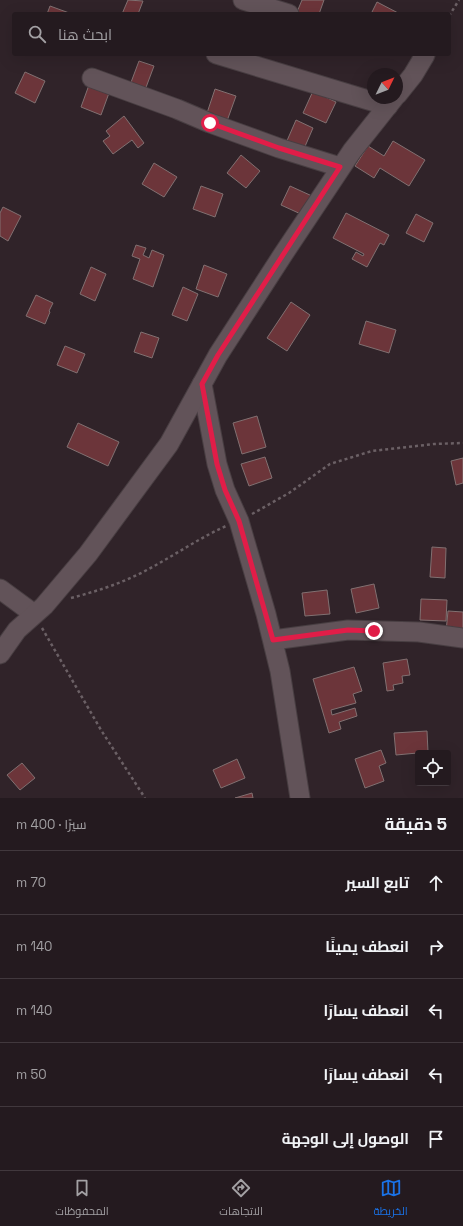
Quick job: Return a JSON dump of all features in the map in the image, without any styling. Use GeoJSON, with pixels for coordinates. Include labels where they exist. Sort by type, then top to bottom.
{"type":"FeatureCollection","features":[{"type":"Feature","properties":{"kind":"street"},"geometry":{"type":"LineString","coordinates":[[243,0],[282,12]]}},
{"type":"Feature","properties":{"kind":"street"},"geometry":{"type":"LineString","coordinates":[[224,56],[367,93]]}},
{"type":"Feature","properties":{"kind":"street"},"geometry":{"type":"LineString","coordinates":[[403,88],[413,75],[424,56]]}},
{"type":"Feature","properties":{"kind":"street"},"geometry":{"type":"LineString","coordinates":[[92,78],[177,109],[217,126],[279,148],[340,167]]}},
{"type":"Feature","properties":{"kind":"street"},"geometry":{"type":"LineString","coordinates":[[0,654],[17,630],[44,606],[88,554],[169,444],[218,355],[340,167],[390,104]]}},
{"type":"Feature","properties":{"kind":"street"},"geometry":{"type":"LineString","coordinates":[[202,384],[217,464],[225,490],[239,521],[273,640],[280,671],[300,798]]}},
{"type":"Feature","properties":{"kind":"street"},"geometry":{"type":"LineString","coordinates":[[0,589],[34,614]]}},
{"type":"Feature","properties":{"kind":"street"},"geometry":{"type":"LineString","coordinates":[[273,640],[348,630],[419,632],[463,638]]}},
{"type":"Feature","properties":{"kind":"path"},"geometry":{"type":"LineString","coordinates":[[451,13],[459,0]]}},
{"type":"Feature","properties":{"kind":"path"},"geometry":{"type":"LineString","coordinates":[[34,614],[97,723],[145,798]]}},
{"type":"Feature","properties":{"kind":"building"},"geometry":{"type":"Polygon","coordinates":[[[128,0],[143,1],[139,12],[123,12],[128,0]]]}},
{"type":"Feature","properties":{"kind":"building"},"geometry":{"type":"Polygon","coordinates":[[[302,0],[324,0],[320,12],[297,12],[302,0]]]}},
{"type":"Feature","properties":{"kind":"building"},"geometry":{"type":"Polygon","coordinates":[[[377,2],[396,12],[372,12],[377,2]]]}},
{"type":"Feature","properties":{"kind":"building"},"geometry":{"type":"Polygon","coordinates":[[[50,6],[66,12],[48,12],[50,6]]]}},
{"type":"Feature","properties":{"kind":"building"},"geometry":{"type":"Polygon","coordinates":[[[139,61],[154,66],[145,90],[130,85],[139,61]]]}},
{"type":"Feature","properties":{"kind":"building"},"geometry":{"type":"Polygon","coordinates":[[[25,72],[45,81],[35,103],[15,93],[25,72]]]}},
{"type":"Feature","properties":{"kind":"building"},"geometry":{"type":"Polygon","coordinates":[[[89,85],[109,93],[101,115],[81,107],[89,85]]]}},
{"type":"Feature","properties":{"kind":"building"},"geometry":{"type":"Polygon","coordinates":[[[215,89],[236,96],[227,121],[207,113],[215,89]]]}},
{"type":"Feature","properties":{"kind":"building"},"geometry":{"type":"Polygon","coordinates":[[[313,91],[336,102],[326,123],[303,113],[313,91]]]}},
{"type":"Feature","properties":{"kind":"building"},"geometry":{"type":"Polygon","coordinates":[[[124,116],[144,143],[138,148],[132,140],[113,154],[103,141],[110,136],[106,131],[124,116]]]}},
{"type":"Feature","properties":{"kind":"building"},"geometry":{"type":"Polygon","coordinates":[[[296,120],[313,128],[303,151],[286,143],[296,120]]]}},
{"type":"Feature","properties":{"kind":"building"},"geometry":{"type":"Polygon","coordinates":[[[393,141],[425,160],[409,186],[380,168],[374,178],[355,166],[368,146],[384,156],[393,141]]]}},
{"type":"Feature","properties":{"kind":"building"},"geometry":{"type":"Polygon","coordinates":[[[241,155],[260,171],[246,188],[227,173],[241,155]]]}},
{"type":"Feature","properties":{"kind":"building"},"geometry":{"type":"Polygon","coordinates":[[[154,163],[177,177],[164,197],[142,184],[154,163]]]}},
{"type":"Feature","properties":{"kind":"building"},"geometry":{"type":"Polygon","coordinates":[[[201,186],[223,194],[215,217],[193,209],[201,186]]]}},
{"type":"Feature","properties":{"kind":"building"},"geometry":{"type":"Polygon","coordinates":[[[290,186],[312,196],[303,215],[281,205],[290,186]]]}},
{"type":"Feature","properties":{"kind":"building"},"geometry":{"type":"Polygon","coordinates":[[[3,207],[21,216],[8,241],[0,236],[0,213],[3,207]]]}},
{"type":"Feature","properties":{"kind":"building"},"geometry":{"type":"Polygon","coordinates":[[[346,213],[389,235],[384,245],[380,243],[367,267],[352,259],[356,252],[363,256],[364,254],[333,238],[346,213]]]}},
{"type":"Feature","properties":{"kind":"building"},"geometry":{"type":"Polygon","coordinates":[[[416,214],[433,223],[424,242],[406,233],[416,214]]]}},
{"type":"Feature","properties":{"kind":"building"},"geometry":{"type":"Polygon","coordinates":[[[136,245],[146,248],[143,255],[149,258],[152,250],[164,255],[153,287],[133,279],[140,259],[132,256],[136,245]]]}},
{"type":"Feature","properties":{"kind":"building"},"geometry":{"type":"Polygon","coordinates":[[[204,265],[227,274],[218,297],[196,289],[204,265]]]}},
{"type":"Feature","properties":{"kind":"building"},"geometry":{"type":"Polygon","coordinates":[[[91,267],[106,274],[95,301],[80,294],[91,267]]]}},
{"type":"Feature","properties":{"kind":"building"},"geometry":{"type":"Polygon","coordinates":[[[183,287],[198,294],[187,321],[172,315],[183,287]]]}},
{"type":"Feature","properties":{"kind":"building"},"geometry":{"type":"Polygon","coordinates":[[[36,295],[53,303],[45,324],[26,316],[36,295]]]}},
{"type":"Feature","properties":{"kind":"building"},"geometry":{"type":"Polygon","coordinates":[[[291,302],[310,315],[287,351],[267,338],[291,302]]]}},
{"type":"Feature","properties":{"kind":"building"},"geometry":{"type":"Polygon","coordinates":[[[366,321],[396,330],[389,353],[359,344],[366,321]]]}},
{"type":"Feature","properties":{"kind":"building"},"geometry":{"type":"Polygon","coordinates":[[[141,332],[159,338],[152,358],[134,352],[141,332]]]}},
{"type":"Feature","properties":{"kind":"building"},"geometry":{"type":"Polygon","coordinates":[[[65,346],[85,354],[77,373],[57,365],[65,346]]]}},
{"type":"Feature","properties":{"kind":"building"},"geometry":{"type":"Polygon","coordinates":[[[257,416],[266,447],[242,454],[233,423],[257,416]]]}},
{"type":"Feature","properties":{"kind":"building"},"geometry":{"type":"Polygon","coordinates":[[[78,423],[119,442],[108,466],[67,447],[78,423]]]}},
{"type":"Feature","properties":{"kind":"building"},"geometry":{"type":"Polygon","coordinates":[[[265,457],[272,478],[249,486],[241,464],[265,457]]]}},
{"type":"Feature","properties":{"kind":"building"},"geometry":{"type":"Polygon","coordinates":[[[463,458],[463,483],[456,485],[451,461],[463,458]]]}},
{"type":"Feature","properties":{"kind":"building"},"geometry":{"type":"Polygon","coordinates":[[[432,547],[446,548],[445,578],[430,577],[432,547]]]}},
{"type":"Feature","properties":{"kind":"building"},"geometry":{"type":"Polygon","coordinates":[[[374,584],[379,608],[356,613],[351,589],[374,584]]]}},
{"type":"Feature","properties":{"kind":"building"},"geometry":{"type":"Polygon","coordinates":[[[327,590],[330,614],[305,616],[302,593],[327,590]]]}},
{"type":"Feature","properties":{"kind":"building"},"geometry":{"type":"Polygon","coordinates":[[[421,599],[447,600],[446,621],[420,620],[421,599]]]}},
{"type":"Feature","properties":{"kind":"building"},"geometry":{"type":"Polygon","coordinates":[[[448,611],[463,612],[463,633],[446,632],[448,611]]]}},
{"type":"Feature","properties":{"kind":"building"},"geometry":{"type":"Polygon","coordinates":[[[407,659],[410,675],[402,676],[403,683],[393,685],[394,690],[387,691],[383,663],[407,659]]]}},
{"type":"Feature","properties":{"kind":"building"},"geometry":{"type":"Polygon","coordinates":[[[354,667],[362,691],[353,694],[356,703],[331,710],[332,715],[355,708],[357,716],[339,722],[341,729],[329,733],[313,679],[354,667]]]}},
{"type":"Feature","properties":{"kind":"building"},"geometry":{"type":"Polygon","coordinates":[[[427,731],[428,750],[415,750],[415,753],[396,755],[394,733],[427,731]]]}},
{"type":"Feature","properties":{"kind":"building"},"geometry":{"type":"Polygon","coordinates":[[[381,750],[386,763],[379,766],[384,781],[365,788],[355,759],[381,750]]]}},
{"type":"Feature","properties":{"kind":"building"},"geometry":{"type":"Polygon","coordinates":[[[237,759],[245,778],[221,788],[213,770],[237,759]]]}},
{"type":"Feature","properties":{"kind":"building"},"geometry":{"type":"Polygon","coordinates":[[[22,763],[35,778],[20,790],[7,775],[22,763]]]}},
{"type":"Feature","properties":{"kind":"building"},"geometry":{"type":"Polygon","coordinates":[[[252,793],[253,798],[235,798],[252,793]]]}},
{"type":"Feature","properties":{"kind":"route"},"geometry":{"type":"LineString","coordinates":[[210,123],[279,148],[340,167],[218,355],[202,384],[217,464],[225,490],[239,521],[273,640],[348,630],[374,631]]}}]}
